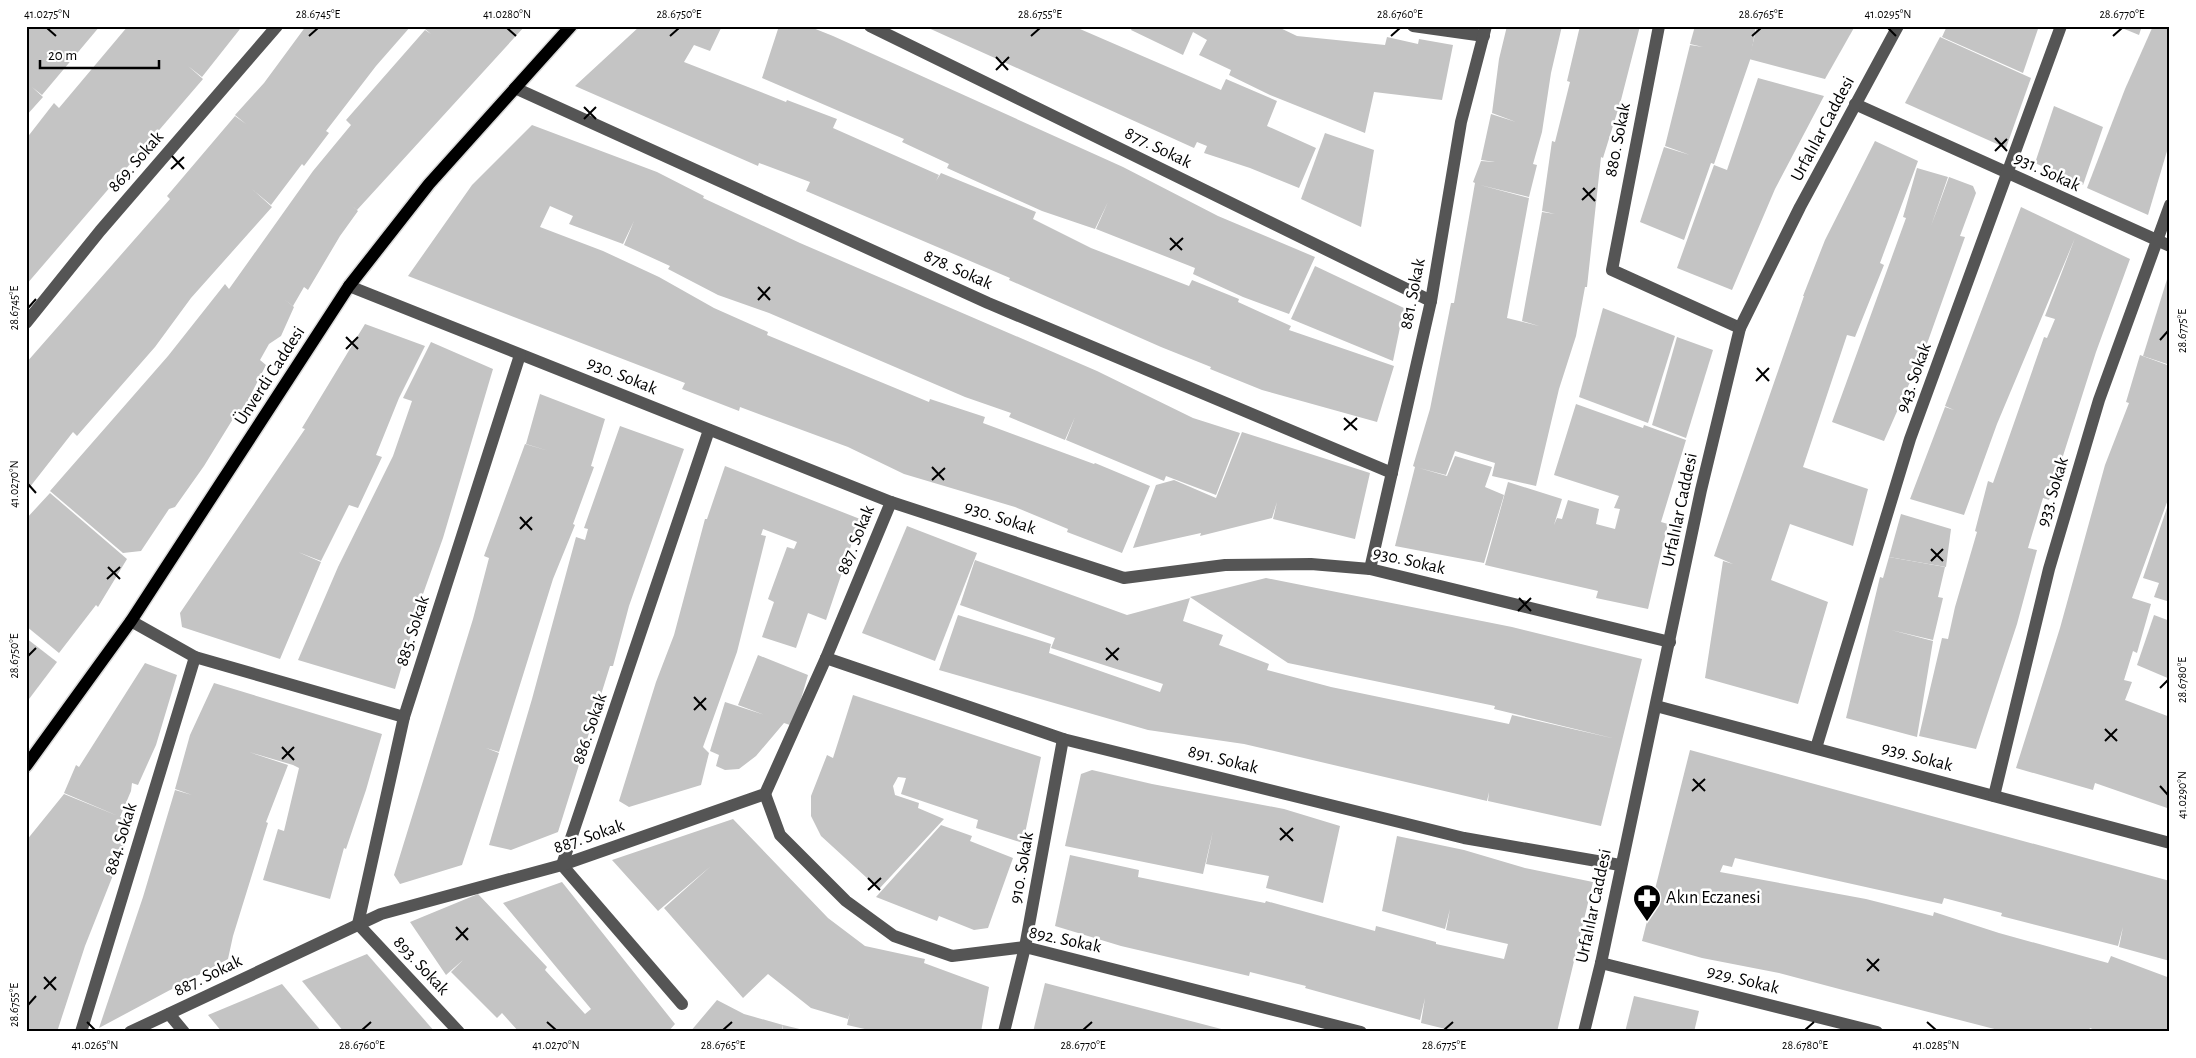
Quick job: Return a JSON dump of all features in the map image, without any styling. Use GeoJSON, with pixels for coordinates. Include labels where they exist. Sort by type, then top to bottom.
{"type":"FeatureCollection","features":[{"type":"Feature","properties":{"kind":"main road","name":"Ünverdi Caddesi"},"geometry":{"type":"LineString","coordinates":[[26,766],[131,621],[349,286],[429,184],[571,26]]}},
{"type":"Feature","properties":{"kind":"street","name":"869. Sokak"},"geometry":{"type":"LineString","coordinates":[[26,323],[100,230],[277,26]]}},
{"type":"Feature","properties":{"kind":"street","name":"877. Sokak"},"geometry":{"type":"LineString","coordinates":[[870,26],[1431,301]]}},
{"type":"Feature","properties":{"kind":"street"},"geometry":{"type":"LineString","coordinates":[[1413,26],[1485,31]]}},
{"type":"Feature","properties":{"kind":"street","name":"880. Sokak"},"geometry":{"type":"LineString","coordinates":[[1659,26],[1612,270],[1740,328]]}},
{"type":"Feature","properties":{"kind":"street","name":"Urfalılar Caddesi"},"geometry":{"type":"LineString","coordinates":[[1584,1032],[1601,963],[1701,490],[1740,328],[1855,104],[1898,26]]}},
{"type":"Feature","properties":{"kind":"street","name":"943. Sokak"},"geometry":{"type":"LineString","coordinates":[[1816,748],[1910,439],[2061,26]]}},
{"type":"Feature","properties":{"kind":"street","name":"881. Sokak"},"geometry":{"type":"LineString","coordinates":[[1370,569],[1431,301],[1461,122],[1485,31]]}},
{"type":"Feature","properties":{"kind":"street","name":"878. Sokak"},"geometry":{"type":"LineString","coordinates":[[515,88],[988,303],[1392,473]]}},
{"type":"Feature","properties":{"kind":"street","name":"931. Sokak"},"geometry":{"type":"LineString","coordinates":[[1855,104],[2164,244]]}},
{"type":"Feature","properties":{"kind":"street","name":"933. Sokak"},"geometry":{"type":"LineString","coordinates":[[1994,796],[2052,559],[2099,400],[2164,244],[2170,205]]}},
{"type":"Feature","properties":{"kind":"street","name":"930. Sokak"},"geometry":{"type":"LineString","coordinates":[[349,286],[891,502],[1124,578],[1225,564],[1311,564],[1370,569],[1670,642]]}},
{"type":"Feature","properties":{"kind":"street","name":"885. Sokak"},"geometry":{"type":"LineString","coordinates":[[358,924],[404,717],[520,355]]}},
{"type":"Feature","properties":{"kind":"street","name":"886. Sokak"},"geometry":{"type":"LineString","coordinates":[[562,865],[709,430]]}},
{"type":"Feature","properties":{"kind":"street","name":"887. Sokak"},"geometry":{"type":"LineString","coordinates":[[130,1032],[381,914],[562,865],[765,794],[826,658],[891,502]]}},
{"type":"Feature","properties":{"kind":"street"},"geometry":{"type":"LineString","coordinates":[[131,621],[195,657],[404,717]]}},
{"type":"Feature","properties":{"kind":"street","name":"884. Sokak"},"geometry":{"type":"LineString","coordinates":[[81,1032],[195,657]]}},
{"type":"Feature","properties":{"kind":"street","name":"891. Sokak"},"geometry":{"type":"LineString","coordinates":[[826,658],[1063,738],[1464,838],[1620,866]]}},
{"type":"Feature","properties":{"kind":"street","name":"939. Sokak"},"geometry":{"type":"LineString","coordinates":[[1656,706],[2170,843]]}},
{"type":"Feature","properties":{"kind":"street","name":"910. Sokak"},"geometry":{"type":"LineString","coordinates":[[1004,1032],[1025,947],[1063,738]]}},
{"type":"Feature","properties":{"kind":"street","name":"892. Sokak"},"geometry":{"type":"LineString","coordinates":[[765,794],[780,835],[846,901],[894,936],[952,956],[1025,947],[1361,1032]]}},
{"type":"Feature","properties":{"kind":"street"},"geometry":{"type":"LineString","coordinates":[[562,865],[682,1004]]}},
{"type":"Feature","properties":{"kind":"street","name":"893. Sokak"},"geometry":{"type":"LineString","coordinates":[[358,924],[459,1032]]}},
{"type":"Feature","properties":{"kind":"street","name":"929. Sokak"},"geometry":{"type":"LineString","coordinates":[[1601,963],[1877,1032]]}},
{"type":"Feature","properties":{"kind":"street"},"geometry":{"type":"LineString","coordinates":[[169,1014],[184,1032]]}},
{"type":"Feature","properties":{"kind":"building"},"geometry":{"type":"Polygon","coordinates":[[[26,26],[100,26],[42,95],[32,87],[43,97],[26,116],[26,26]]]}},
{"type":"Feature","properties":{"kind":"building"},"geometry":{"type":"Polygon","coordinates":[[[128,26],[237,26],[240,29],[202,77],[188,66],[203,79],[26,285],[26,139],[54,103],[59,108],[128,26]]]}},
{"type":"Feature","properties":{"kind":"building"},"geometry":{"type":"Polygon","coordinates":[[[306,26],[411,26],[376,66],[326,131],[329,133],[304,166],[302,164],[271,205],[252,189],[272,207],[191,298],[155,347],[77,436],[73,432],[26,492],[26,363],[170,199],[167,196],[235,116],[246,124],[235,115],[264,83],[306,26]]]}},
{"type":"Feature","properties":{"kind":"building"},"geometry":{"type":"Polygon","coordinates":[[[427,26],[525,26],[357,210],[351,205],[358,211],[340,236],[308,290],[304,287],[293,306],[284,299],[294,307],[281,336],[269,344],[260,360],[266,365],[242,412],[235,413],[230,410],[236,414],[204,466],[175,507],[169,509],[141,551],[123,553],[50,491],[168,356],[225,284],[229,289],[313,171],[351,125],[346,120],[425,30],[431,34],[425,29],[427,26]]]}},
{"type":"Feature","properties":{"kind":"building"},"geometry":{"type":"Polygon","coordinates":[[[640,26],[722,26],[710,51],[694,45],[684,62],[786,102],[787,100],[837,119],[833,128],[939,175],[936,181],[941,173],[1036,212],[1033,219],[1091,248],[1189,286],[1192,280],[1239,299],[1238,302],[1291,326],[1289,330],[1394,366],[1377,422],[1262,390],[1210,369],[1211,367],[1009,280],[1010,278],[806,191],[810,182],[759,163],[758,166],[575,86],[640,26]]]}},
{"type":"Feature","properties":{"kind":"building"},"geometry":{"type":"Polygon","coordinates":[[[779,26],[808,26],[833,36],[1123,167],[1218,216],[1315,257],[1289,314],[1243,297],[1193,274],[1195,268],[1096,229],[1108,202],[1095,229],[1042,211],[947,168],[949,164],[902,142],[904,139],[762,78],[779,26]]]}},
{"type":"Feature","properties":{"kind":"building"},"geometry":{"type":"Polygon","coordinates":[[[924,26],[1073,26],[1221,90],[1226,79],[1277,101],[1267,126],[1316,148],[1299,188],[1250,168],[1204,153],[1207,146],[1197,142],[1194,148],[924,26]]]}},
{"type":"Feature","properties":{"kind":"building"},"geometry":{"type":"Polygon","coordinates":[[[1133,26],[1276,26],[1297,36],[1385,45],[1387,37],[1418,44],[1419,39],[1453,45],[1442,100],[1374,92],[1365,133],[1270,95],[1229,75],[1231,70],[1199,55],[1207,40],[1193,32],[1183,55],[1131,30],[1133,26]]]}},
{"type":"Feature","properties":{"kind":"building"},"geometry":{"type":"Polygon","coordinates":[[[1507,26],[1562,26],[1551,73],[1542,132],[1533,164],[1537,165],[1529,197],[1480,185],[1529,198],[1507,318],[1539,326],[1522,321],[1542,212],[1555,214],[1542,211],[1552,141],[1555,142],[1570,82],[1567,81],[1580,26],[1640,26],[1621,100],[1603,158],[1601,157],[1587,287],[1585,287],[1576,336],[1559,389],[1536,486],[1492,476],[1495,463],[1455,451],[1446,475],[1419,468],[1447,476],[1455,456],[1492,467],[1485,487],[1504,495],[1484,563],[1395,546],[1415,467],[1413,466],[1430,409],[1451,303],[1454,303],[1475,183],[1473,182],[1481,161],[1495,162],[1481,160],[1491,114],[1516,122],[1492,113],[1499,59],[1507,26]]]}},
{"type":"Feature","properties":{"kind":"building"},"geometry":{"type":"Polygon","coordinates":[[[1695,26],[1756,26],[1750,60],[1714,164],[1711,163],[1684,240],[1640,222],[1664,147],[1690,155],[1665,146],[1690,45],[1703,47],[1690,44],[1695,26]]]}},
{"type":"Feature","properties":{"kind":"building"},"geometry":{"type":"Polygon","coordinates":[[[1757,26],[1855,26],[1825,79],[1749,59],[1757,26]]]}},
{"type":"Feature","properties":{"kind":"building"},"geometry":{"type":"Polygon","coordinates":[[[1947,26],[2039,26],[2023,73],[1942,37],[1947,26]]]}},
{"type":"Feature","properties":{"kind":"building"},"geometry":{"type":"Polygon","coordinates":[[[2117,26],[2142,26],[2139,35],[2117,26]]]}},
{"type":"Feature","properties":{"kind":"building"},"geometry":{"type":"Polygon","coordinates":[[[2153,26],[2170,26],[2170,141],[2148,215],[2087,188],[2125,89],[2153,26]]]}},
{"type":"Feature","properties":{"kind":"building"},"geometry":{"type":"Polygon","coordinates":[[[1940,37],[2031,78],[2006,148],[1905,103],[1940,37]]]}},
{"type":"Feature","properties":{"kind":"building"},"geometry":{"type":"Polygon","coordinates":[[[1758,78],[1824,96],[1775,189],[1732,290],[1677,268],[1714,165],[1727,170],[1758,78]]]}},
{"type":"Feature","properties":{"kind":"building"},"geometry":{"type":"Polygon","coordinates":[[[2054,106],[2103,127],[2083,185],[2035,163],[2054,106]]]}},
{"type":"Feature","properties":{"kind":"building"},"geometry":{"type":"Polygon","coordinates":[[[532,125],[657,172],[704,196],[703,198],[800,243],[1097,371],[1193,418],[1240,433],[1216,495],[1166,476],[1164,481],[1066,440],[1075,417],[1065,440],[1009,417],[1011,413],[965,397],[769,313],[718,295],[668,269],[670,266],[624,245],[634,221],[623,244],[569,224],[573,216],[550,206],[540,227],[603,251],[659,277],[714,308],[768,332],[767,335],[929,402],[930,399],[985,417],[983,423],[1095,463],[1150,486],[1122,553],[1067,532],[1068,529],[1015,507],[904,474],[848,447],[740,407],[739,411],[682,389],[685,383],[408,276],[472,185],[532,125]]]}},
{"type":"Feature","properties":{"kind":"building"},"geometry":{"type":"Polygon","coordinates":[[[1325,133],[1374,150],[1361,227],[1301,199],[1325,133]]]}},
{"type":"Feature","properties":{"kind":"building"},"geometry":{"type":"Polygon","coordinates":[[[1875,141],[1918,161],[1880,263],[1884,265],[1855,337],[1847,335],[1803,467],[1868,489],[1853,546],[1790,524],[1771,580],[1828,602],[1798,704],[1705,678],[1723,561],[1733,564],[1714,556],[1803,296],[1825,240],[1875,141]]]}},
{"type":"Feature","properties":{"kind":"building"},"geometry":{"type":"Polygon","coordinates":[[[1917,168],[1948,177],[1931,226],[1949,177],[1973,186],[1976,193],[1960,236],[1965,237],[1928,341],[1884,441],[1832,422],[1906,218],[1903,217],[1917,168]]]}},
{"type":"Feature","properties":{"kind":"building"},"geometry":{"type":"Polygon","coordinates":[[[2021,207],[2130,259],[2096,352],[2049,500],[2043,498],[2028,548],[2037,550],[2017,624],[1976,749],[1919,736],[1942,638],[1948,639],[1955,607],[1977,532],[1975,531],[1988,481],[1993,483],[2044,337],[2047,338],[2055,319],[2045,316],[2075,238],[1997,424],[1964,515],[1910,499],[1945,407],[1954,410],[1945,406],[2021,207]]]}},
{"type":"Feature","properties":{"kind":"building"},"geometry":{"type":"Polygon","coordinates":[[[1315,266],[1404,308],[1393,361],[1291,319],[1315,266]]]}},
{"type":"Feature","properties":{"kind":"building"},"geometry":{"type":"Polygon","coordinates":[[[2170,273],[2170,365],[2143,356],[2170,273]]]}},
{"type":"Feature","properties":{"kind":"building"},"geometry":{"type":"Polygon","coordinates":[[[1603,308],[1675,336],[1648,423],[1579,397],[1603,308]]]}},
{"type":"Feature","properties":{"kind":"building"},"geometry":{"type":"Polygon","coordinates":[[[365,324],[425,346],[399,398],[376,455],[382,457],[358,508],[349,505],[321,561],[298,552],[321,562],[280,659],[182,627],[180,613],[305,429],[302,428],[365,324]]]}},
{"type":"Feature","properties":{"kind":"building"},"geometry":{"type":"Polygon","coordinates":[[[1677,337],[1713,350],[1686,438],[1652,425],[1677,337]]]}},
{"type":"Feature","properties":{"kind":"building"},"geometry":{"type":"Polygon","coordinates":[[[431,342],[493,369],[443,538],[423,594],[395,689],[298,660],[338,567],[393,456],[412,401],[403,398],[431,342]]]}},
{"type":"Feature","properties":{"kind":"building"},"geometry":{"type":"Polygon","coordinates":[[[2140,355],[2170,366],[2170,494],[2132,598],[2151,604],[2137,653],[2133,651],[2124,680],[2132,682],[2125,700],[2170,717],[2170,809],[2095,783],[2093,790],[2016,768],[2060,628],[2105,465],[2129,403],[2126,402],[2140,355]]]}},
{"type":"Feature","properties":{"kind":"building"},"geometry":{"type":"Polygon","coordinates":[[[540,394],[605,419],[591,466],[594,467],[573,524],[575,525],[553,579],[499,752],[486,748],[499,753],[462,865],[400,884],[394,875],[473,619],[489,558],[484,556],[525,444],[549,451],[526,444],[540,394]]]}},
{"type":"Feature","properties":{"kind":"building"},"geometry":{"type":"Polygon","coordinates":[[[1576,404],[1643,428],[1644,425],[1686,440],[1661,522],[1668,524],[1648,609],[1596,598],[1598,591],[1485,565],[1508,482],[1562,499],[1554,525],[1557,518],[1562,519],[1568,500],[1599,509],[1596,524],[1615,529],[1620,509],[1614,508],[1619,496],[1554,475],[1576,404]]]}},
{"type":"Feature","properties":{"kind":"building"},"geometry":{"type":"Polygon","coordinates":[[[620,426],[684,449],[629,606],[613,666],[610,666],[558,832],[511,850],[489,845],[532,699],[576,537],[585,540],[588,529],[584,528],[620,426]]]}},
{"type":"Feature","properties":{"kind":"building"},"geometry":{"type":"Polygon","coordinates":[[[1242,432],[1370,473],[1355,539],[1273,519],[1277,502],[1272,518],[1200,536],[1201,533],[1133,548],[1156,485],[1174,480],[1216,498],[1242,432]]]}},
{"type":"Feature","properties":{"kind":"building"},"geometry":{"type":"Polygon","coordinates":[[[725,466],[860,519],[826,620],[808,613],[796,648],[762,637],[774,602],[768,599],[787,547],[794,549],[797,542],[763,529],[761,535],[766,536],[737,652],[703,747],[709,753],[701,785],[629,807],[619,801],[656,682],[674,635],[705,519],[707,519],[725,466]]]}},
{"type":"Feature","properties":{"kind":"building"},"geometry":{"type":"Polygon","coordinates":[[[50,493],[127,559],[98,607],[96,605],[59,653],[26,626],[26,519],[50,493]]]}},
{"type":"Feature","properties":{"kind":"building"},"geometry":{"type":"Polygon","coordinates":[[[2169,502],[2170,602],[2154,597],[2159,583],[2143,578],[2169,502]]]}},
{"type":"Feature","properties":{"kind":"building"},"geometry":{"type":"Polygon","coordinates":[[[1901,514],[1951,529],[1946,567],[1889,557],[1901,514]]]}},
{"type":"Feature","properties":{"kind":"building"},"geometry":{"type":"Polygon","coordinates":[[[907,526],[977,553],[935,661],[862,633],[907,526]]]}},
{"type":"Feature","properties":{"kind":"building"},"geometry":{"type":"Polygon","coordinates":[[[1889,557],[1945,567],[1938,597],[1943,598],[1933,640],[1891,630],[1933,641],[1917,737],[1846,718],[1880,577],[1883,578],[1889,557]]]}},
{"type":"Feature","properties":{"kind":"building"},"geometry":{"type":"Polygon","coordinates":[[[975,560],[1127,615],[1190,598],[1183,621],[1223,635],[1219,645],[1269,664],[1267,670],[1331,687],[1509,724],[1512,715],[1616,739],[1494,709],[1495,706],[1288,663],[1190,597],[1266,578],[1512,627],[1642,659],[1601,826],[1488,801],[1489,792],[1487,801],[1244,744],[1148,730],[939,670],[958,615],[1051,644],[1049,653],[1160,692],[1163,684],[1051,648],[1055,638],[960,605],[975,560]]]}},
{"type":"Feature","properties":{"kind":"building"},"geometry":{"type":"Polygon","coordinates":[[[2154,615],[2170,621],[2170,679],[2137,665],[2154,615]]]}},
{"type":"Feature","properties":{"kind":"building"},"geometry":{"type":"Polygon","coordinates":[[[26,638],[57,662],[26,703],[26,638]]]}},
{"type":"Feature","properties":{"kind":"building"},"geometry":{"type":"Polygon","coordinates":[[[758,655],[808,675],[793,726],[784,723],[756,756],[739,769],[725,770],[716,766],[719,755],[710,751],[725,702],[765,715],[738,705],[758,655]]]}},
{"type":"Feature","properties":{"kind":"building"},"geometry":{"type":"Polygon","coordinates":[[[145,663],[177,675],[156,745],[138,785],[132,783],[131,791],[120,817],[134,822],[85,946],[57,1032],[26,1032],[26,841],[64,794],[118,816],[64,793],[76,765],[79,767],[145,663]]]}},
{"type":"Feature","properties":{"kind":"building"},"geometry":{"type":"Polygon","coordinates":[[[214,683],[382,734],[366,790],[346,849],[344,848],[330,899],[263,880],[278,829],[284,831],[299,768],[249,752],[288,765],[266,822],[268,823],[233,936],[228,959],[99,1028],[143,897],[175,790],[192,795],[175,789],[190,735],[214,683]]]}},
{"type":"Feature","properties":{"kind":"building"},"geometry":{"type":"Polygon","coordinates":[[[853,695],[1041,757],[1023,843],[976,828],[978,820],[901,794],[906,778],[898,777],[893,786],[895,795],[919,803],[918,808],[944,819],[879,889],[821,836],[811,816],[811,796],[827,755],[833,758],[853,695]]]}},
{"type":"Feature","properties":{"kind":"building"},"geometry":{"type":"Polygon","coordinates":[[[1690,750],[2170,881],[2170,961],[2119,947],[2123,927],[2118,946],[2001,916],[2002,913],[1944,898],[1942,904],[1735,858],[1732,867],[1723,865],[1720,872],[1866,899],[1933,916],[1934,912],[1999,933],[2108,963],[2111,956],[2170,978],[2170,1032],[2100,1032],[2090,1028],[2088,1032],[2006,1032],[1779,973],[1702,958],[1642,941],[1690,750]]]}},
{"type":"Feature","properties":{"kind":"building"},"geometry":{"type":"Polygon","coordinates":[[[1092,770],[1152,784],[1284,809],[1340,826],[1323,903],[1266,888],[1269,876],[1206,864],[1213,831],[1203,874],[1065,846],[1081,774],[1092,770]]]}},
{"type":"Feature","properties":{"kind":"building"},"geometry":{"type":"Polygon","coordinates":[[[733,819],[828,918],[865,946],[925,959],[924,963],[989,987],[981,1032],[878,1032],[847,1025],[850,1012],[848,1019],[811,1008],[768,974],[743,998],[664,908],[711,866],[658,911],[612,860],[733,819]]]}},
{"type":"Feature","properties":{"kind":"building"},"geometry":{"type":"Polygon","coordinates":[[[941,825],[972,836],[970,841],[1013,858],[988,928],[974,930],[939,916],[937,921],[876,897],[941,825]]]}},
{"type":"Feature","properties":{"kind":"building"},"geometry":{"type":"Polygon","coordinates":[[[1397,836],[1464,850],[1525,868],[1593,882],[1557,1032],[1458,1032],[1421,1023],[1425,998],[1420,1020],[1305,988],[1306,986],[1250,972],[1249,976],[1121,946],[1055,926],[1070,855],[1139,870],[1138,877],[1265,903],[1266,901],[1375,931],[1376,926],[1436,942],[1436,944],[1504,959],[1508,944],[1446,930],[1450,909],[1445,929],[1382,911],[1397,836]]]}},
{"type":"Feature","properties":{"kind":"building"},"geometry":{"type":"Polygon","coordinates":[[[562,882],[675,1024],[668,1032],[519,1032],[502,1013],[497,1018],[451,972],[463,960],[446,975],[410,922],[478,894],[547,967],[545,970],[585,1014],[591,1009],[503,903],[562,882]]]}},
{"type":"Feature","properties":{"kind":"building"},"geometry":{"type":"Polygon","coordinates":[[[367,954],[435,1032],[344,1032],[302,981],[367,954]]]}},
{"type":"Feature","properties":{"kind":"building"},"geometry":{"type":"Polygon","coordinates":[[[1045,983],[1229,1031],[1229,1032],[1033,1032],[1045,983]]]}},
{"type":"Feature","properties":{"kind":"building"},"geometry":{"type":"Polygon","coordinates":[[[282,984],[322,1032],[222,1032],[208,1015],[282,984]]]}},
{"type":"Feature","properties":{"kind":"building"},"geometry":{"type":"Polygon","coordinates":[[[1634,996],[1699,1011],[1694,1032],[1625,1032],[1634,996]]]}},
{"type":"Feature","properties":{"kind":"building"},"geometry":{"type":"Polygon","coordinates":[[[717,1000],[744,1014],[783,1025],[781,1032],[690,1032],[717,1000]]]}},
{"type":"Feature","properties":{"kind":"building"},"geometry":{"type":"Polygon","coordinates":[[[783,1025],[808,1031],[808,1032],[782,1032],[783,1025]]]}},
{"type":"Feature","properties":{"kind":"place","name":"Akın Eczanesi"},"geometry":{"type":"Point","coordinates":[1647,922]}}]}
